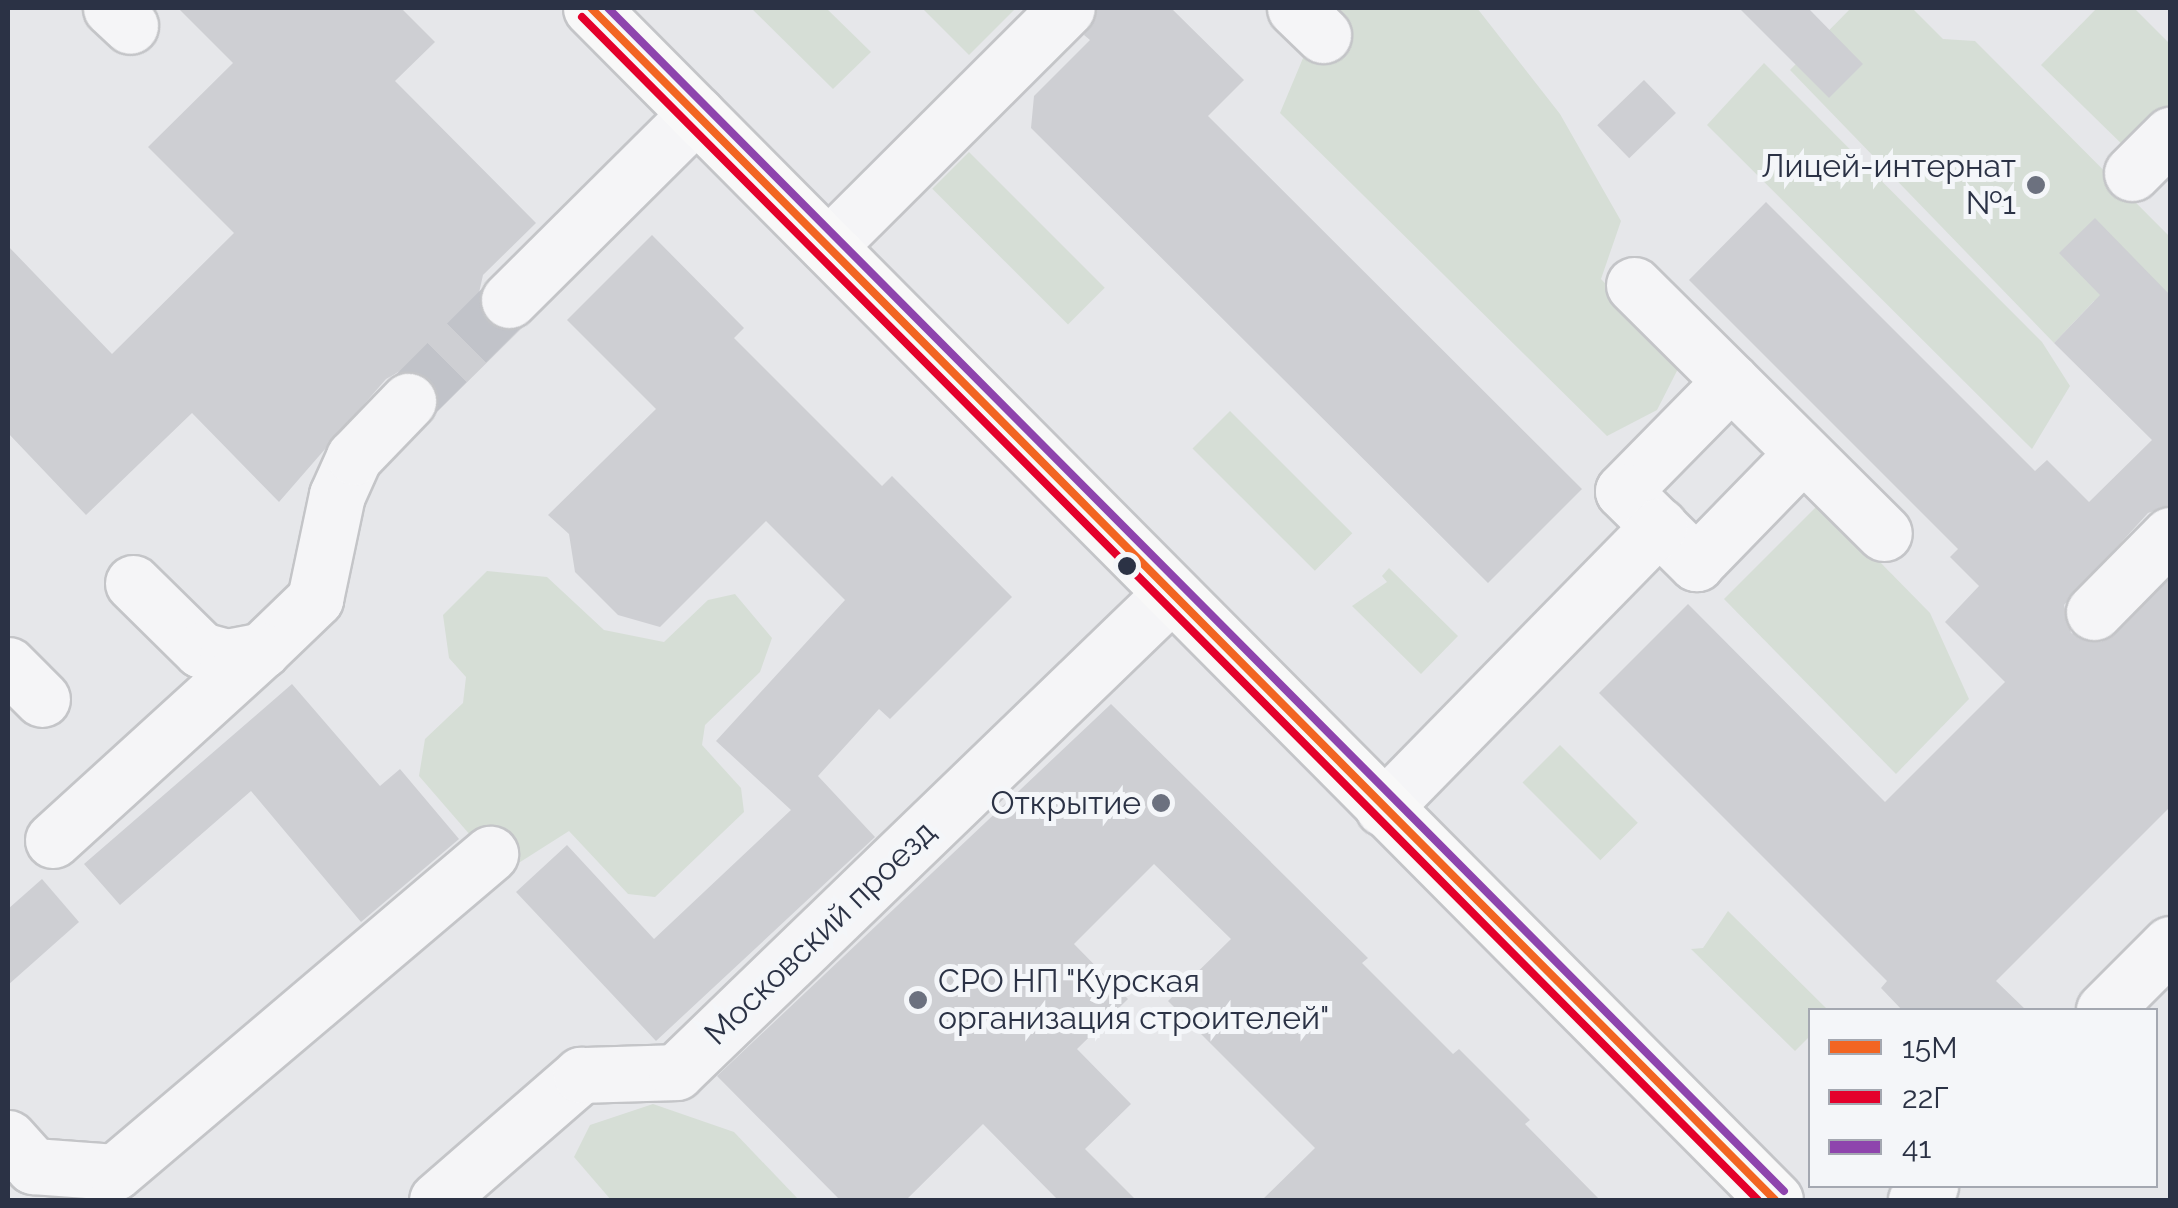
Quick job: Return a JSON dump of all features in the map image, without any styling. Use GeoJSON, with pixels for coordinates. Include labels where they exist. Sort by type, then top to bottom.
{"type":"FeatureCollection","features":[{"type":"Feature","properties":{"kind":"main road"},"geometry":{"type":"LineString","coordinates":[[591,8],[1775,1200]]}},
{"type":"Feature","properties":{"kind":"street"},"geometry":{"type":"LineString","coordinates":[[828,246],[1067,8]]}},
{"type":"Feature","properties":{"kind":"street"},"geometry":{"type":"LineString","coordinates":[[509,300],[696,114]]}},
{"type":"Feature","properties":{"kind":"street"},"geometry":{"type":"LineString","coordinates":[[2132,173],[2170,134]]}},
{"type":"Feature","properties":{"kind":"street"},"geometry":{"type":"LineString","coordinates":[[1634,285],[1884,534]]}},
{"type":"Feature","properties":{"kind":"street"},"geometry":{"type":"LineString","coordinates":[[1731,381],[1623,491],[1696,563],[1804,453]]}},
{"type":"Feature","properties":{"kind":"street"},"geometry":{"type":"LineString","coordinates":[[52,840],[315,599],[337,494],[354,457],[408,401]]}},
{"type":"Feature","properties":{"kind":"street"},"geometry":{"type":"LineString","coordinates":[[1383,808],[1659,526]]}},
{"type":"Feature","properties":{"kind":"street"},"geometry":{"type":"LineString","coordinates":[[2094,612],[2170,535]]}},
{"type":"Feature","properties":{"kind":"street"},"geometry":{"type":"LineString","coordinates":[[133,583],[200,650],[227,657],[262,650]]}},
{"type":"Feature","properties":{"kind":"street","name":"Московский проезд"},"geometry":{"type":"LineString","coordinates":[[438,1200],[581,1075],[676,1072],[1170,595]]}},
{"type":"Feature","properties":{"kind":"street"},"geometry":{"type":"LineString","coordinates":[[8,1138],[33,1166],[115,1172],[490,854]]}},
{"type":"Feature","properties":{"kind":"street"},"geometry":{"type":"LineString","coordinates":[[2106,1008],[2170,944]]}},
{"type":"Feature","properties":{"kind":"shaded area"},"geometry":{"type":"Polygon","coordinates":[[[751,8],[826,8],[871,52],[833,89],[751,8]]]}},
{"type":"Feature","properties":{"kind":"shaded area"},"geometry":{"type":"Polygon","coordinates":[[[922,8],[1016,8],[969,55],[922,8]]]}},
{"type":"Feature","properties":{"kind":"shaded area"},"geometry":{"type":"Polygon","coordinates":[[[1324,8],[1477,8],[1560,114],[1621,221],[1601,279],[1681,363],[1657,410],[1607,436],[1280,113],[1324,8]]]}},
{"type":"Feature","properties":{"kind":"shaded area","name":"Лицей-интернат №1"},"geometry":{"type":"Polygon","coordinates":[[[1851,8],[1912,8],[1943,39],[1975,41],[2170,237],[2170,312],[2139,344],[2094,301],[2054,343],[1790,70],[1851,8]]]}},
{"type":"Feature","properties":{"kind":"shaded area"},"geometry":{"type":"Polygon","coordinates":[[[2097,8],[2134,8],[2170,44],[2170,115],[2132,154],[2041,65],[2097,8]]]}},
{"type":"Feature","properties":{"kind":"shaded area"},"geometry":{"type":"Polygon","coordinates":[[[1764,63],[2042,342],[2070,386],[2032,449],[1707,125],[1764,63]]]}},
{"type":"Feature","properties":{"kind":"shaded area"},"geometry":{"type":"Polygon","coordinates":[[[969,152],[1105,288],[1068,325],[932,189],[969,152]]]}},
{"type":"Feature","properties":{"kind":"shaded area"},"geometry":{"type":"Polygon","coordinates":[[[1230,411],[1352,533],[1315,571],[1193,448],[1230,411]]]}},
{"type":"Feature","properties":{"kind":"shaded area"},"geometry":{"type":"Polygon","coordinates":[[[1821,502],[1930,613],[1969,699],[1896,774],[1724,599],[1821,502]]]}},
{"type":"Feature","properties":{"kind":"shaded area"},"geometry":{"type":"Polygon","coordinates":[[[1389,568],[1458,636],[1421,674],[1352,606],[1387,582],[1382,576],[1389,568]]]}},
{"type":"Feature","properties":{"kind":"shaded area"},"geometry":{"type":"Polygon","coordinates":[[[487,571],[547,577],[604,630],[664,642],[708,600],[735,594],[772,638],[760,672],[705,725],[702,745],[741,788],[744,812],[655,897],[628,894],[569,831],[503,873],[419,776],[425,739],[463,703],[466,677],[449,658],[443,615],[487,571]]]}},
{"type":"Feature","properties":{"kind":"shaded area"},"geometry":{"type":"Polygon","coordinates":[[[1560,745],[1638,823],[1600,860],[1523,782],[1560,745]]]}},
{"type":"Feature","properties":{"kind":"shaded area"},"geometry":{"type":"Polygon","coordinates":[[[1728,911],[1826,1008],[1808,1008],[1808,1038],[1795,1051],[1691,949],[1703,948],[1728,911]]]}},
{"type":"Feature","properties":{"kind":"shaded area"},"geometry":{"type":"Polygon","coordinates":[[[653,1104],[734,1132],[799,1200],[611,1200],[574,1157],[590,1125],[653,1104]]]}},
{"type":"Feature","properties":{"kind":"building"},"geometry":{"type":"Polygon","coordinates":[[[178,8],[401,8],[435,42],[395,81],[536,223],[483,275],[479,293],[488,323],[502,330],[524,326],[435,414],[438,393],[429,378],[400,371],[386,379],[279,502],[192,413],[86,515],[8,433],[8,246],[112,354],[234,233],[148,147],[233,63],[178,8]]]}},
{"type":"Feature","properties":{"kind":"building"},"geometry":{"type":"Polygon","coordinates":[[[1097,8],[1171,8],[1244,80],[1208,116],[1582,489],[1488,583],[1031,128],[1034,96],[1090,40],[1084,35],[1097,8]]]}},
{"type":"Feature","properties":{"kind":"building"},"geometry":{"type":"Polygon","coordinates":[[[1739,8],[1808,8],[1863,64],[1829,98],[1739,8]]]}},
{"type":"Feature","properties":{"kind":"building"},"geometry":{"type":"Polygon","coordinates":[[[1644,80],[1676,113],[1629,158],[1597,125],[1644,80]]]}},
{"type":"Feature","properties":{"kind":"building"},"geometry":{"type":"Polygon","coordinates":[[[1766,202],[2035,471],[2047,460],[2089,502],[2152,440],[2054,343],[2100,295],[2059,253],[2095,218],[2170,295],[2170,505],[2148,513],[2064,605],[2071,633],[2101,642],[2170,579],[2170,807],[1996,981],[2024,1008],[1900,1008],[1881,988],[1887,981],[1599,693],[1688,604],[1885,802],[2005,682],[1945,622],[1979,586],[1950,557],[1958,549],[1689,280],[1766,202]]]}},
{"type":"Feature","properties":{"kind":"building"},"geometry":{"type":"Polygon","coordinates":[[[652,235],[744,328],[734,338],[882,486],[892,476],[1012,597],[890,719],[879,709],[818,776],[875,837],[656,1041],[516,892],[567,845],[654,939],[791,810],[716,741],[845,600],[766,521],[660,627],[618,615],[575,572],[569,534],[548,515],[656,409],[567,320],[652,235]]]}},
{"type":"Feature","properties":{"kind":"building"},"geometry":{"type":"Polygon","coordinates":[[[292,684],[380,786],[400,769],[459,839],[361,922],[251,791],[120,905],[84,864],[292,684]]]}},
{"type":"Feature","properties":{"kind":"building"},"geometry":{"type":"Polygon","coordinates":[[[1111,704],[1368,958],[1362,963],[1453,1054],[1459,1049],[1530,1120],[1525,1124],[1600,1200],[1262,1200],[1315,1148],[1168,1001],[1231,939],[1154,864],[1074,944],[1128,999],[1077,1049],[1131,1104],[1085,1149],[1136,1200],[1058,1200],[983,1124],[906,1200],[840,1200],[717,1076],[1111,704]]]}},
{"type":"Feature","properties":{"kind":"building"},"geometry":{"type":"Polygon","coordinates":[[[42,879],[79,922],[8,985],[8,909],[42,879]]]}},
{"type":"Feature","properties":{"kind":"tunnel"},"geometry":{"type":"LineString","coordinates":[[408,401],[509,300]]}},
{"type":"Feature","properties":{"kind":"transit line","name":"15М"},"geometry":{"type":"LineString","coordinates":[[591,8],[1775,1200]]}},
{"type":"Feature","properties":{"kind":"transit line","name":"41"},"geometry":{"type":"LineString","coordinates":[[608,8],[1784,1191]]}},
{"type":"Feature","properties":{"kind":"transit line","name":"22Г"},"geometry":{"type":"LineString","coordinates":[[582,17],[1758,1200]]}},
{"type":"Feature","properties":{"kind":"place","name":"Лицей-интернат №1"},"geometry":{"type":"Point","coordinates":[2036,185]}},
{"type":"Feature","properties":{"kind":"place","name":"Открытие"},"geometry":{"type":"Point","coordinates":[1161,803]}},
{"type":"Feature","properties":{"kind":"place","name":"СРО НП \"Курская организация строителей\""},"geometry":{"type":"Point","coordinates":[918,1000]}}]}
